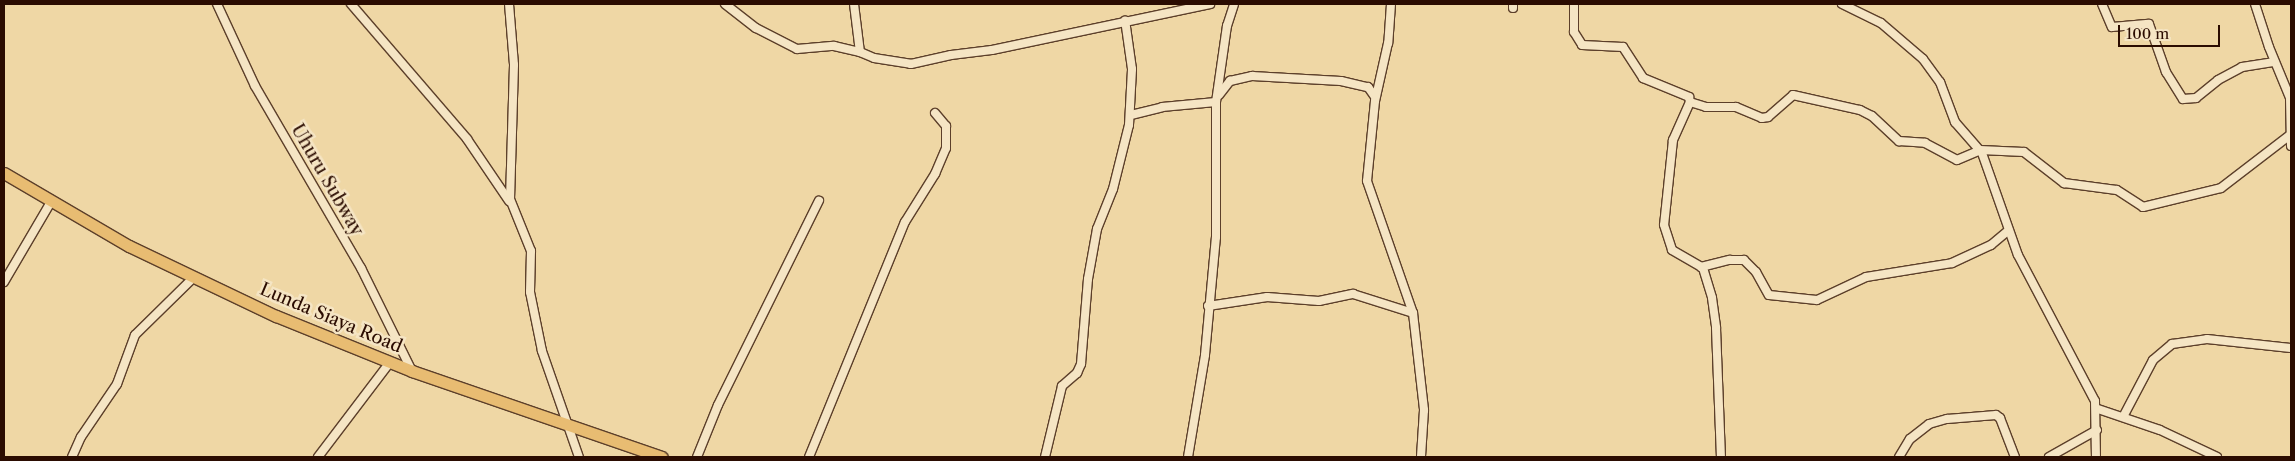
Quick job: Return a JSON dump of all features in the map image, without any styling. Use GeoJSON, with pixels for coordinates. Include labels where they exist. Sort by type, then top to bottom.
{"type":"FeatureCollection","features":[{"type":"Feature","properties":{"kind":"main road","name":"Lunda Siaya Road"},"geometry":{"type":"LineString","coordinates":[[4,172],[51,202],[129,246],[276,316],[412,371],[662,457]]}},
{"type":"Feature","properties":{"kind":"street","name":"Uhuru Subway"},"geometry":{"type":"LineString","coordinates":[[217,4],[255,86],[361,268],[412,371]]}},
{"type":"Feature","properties":{"kind":"street"},"geometry":{"type":"LineString","coordinates":[[351,4],[467,139],[511,205],[531,251],[530,292],[538,333],[565,425],[579,457]]}},
{"type":"Feature","properties":{"kind":"street"},"geometry":{"type":"LineString","coordinates":[[509,4],[514,66],[511,205]]}},
{"type":"Feature","properties":{"kind":"street"},"geometry":{"type":"LineString","coordinates":[[724,4],[756,28],[798,49],[834,46],[860,52],[874,58],[919,63],[1210,4]]}},
{"type":"Feature","properties":{"kind":"street"},"geometry":{"type":"LineString","coordinates":[[854,4],[860,52]]}},
{"type":"Feature","properties":{"kind":"street"},"geometry":{"type":"LineString","coordinates":[[1188,457],[1205,355],[1208,306],[1216,237],[1217,99],[1227,26],[1234,4]]}},
{"type":"Feature","properties":{"kind":"street"},"geometry":{"type":"LineString","coordinates":[[1391,4],[1388,43],[1375,98],[1368,186],[1413,313],[1424,410],[1421,457]]}},
{"type":"Feature","properties":{"kind":"street"},"geometry":{"type":"LineString","coordinates":[[1574,4],[1574,32],[1582,44],[1623,47],[1643,78],[1686,94],[1690,102],[1701,106],[1736,108],[1762,118],[1768,116],[1793,95],[1867,112],[1894,138],[1925,143],[1953,159],[1962,160],[1980,150],[2024,152],[2064,183],[2117,190],[2139,207],[2149,207],[2221,188],[2290,135]]}},
{"type":"Feature","properties":{"kind":"street"},"geometry":{"type":"LineString","coordinates":[[1842,4],[1881,23],[1923,59],[1940,82],[1955,122],[1980,150],[2009,230],[2033,285],[2098,409],[2096,457]]}},
{"type":"Feature","properties":{"kind":"street"},"geometry":{"type":"LineString","coordinates":[[2102,4],[2112,27],[2149,24],[2166,72],[2183,99],[2196,98],[2218,80],[2242,67],[2275,62]]}},
{"type":"Feature","properties":{"kind":"street"},"geometry":{"type":"LineString","coordinates":[[2255,4],[2275,62],[2290,90],[2291,146]]}},
{"type":"Feature","properties":{"kind":"street"},"geometry":{"type":"LineString","coordinates":[[1045,457],[1062,386],[1077,373],[1081,364],[1088,279],[1097,229],[1115,183],[1131,115],[1132,70],[1125,20]]}},
{"type":"Feature","properties":{"kind":"street"},"geometry":{"type":"LineString","coordinates":[[1131,115],[1217,99],[1230,81],[1252,76],[1348,82],[1368,87],[1375,98]]}},
{"type":"Feature","properties":{"kind":"street"},"geometry":{"type":"LineString","coordinates":[[1690,102],[1674,140],[1664,225],[1672,250],[1701,267],[1730,260],[1744,260],[1756,272],[1770,294],[1817,300],[1866,277],[1952,263],[1991,245],[2009,230]]}},
{"type":"Feature","properties":{"kind":"street"},"geometry":{"type":"LineString","coordinates":[[809,457],[905,222],[944,153],[948,134],[944,122],[935,113]]}},
{"type":"Feature","properties":{"kind":"street"},"geometry":{"type":"LineString","coordinates":[[698,457],[718,405],[819,201]]}},
{"type":"Feature","properties":{"kind":"street"},"geometry":{"type":"LineString","coordinates":[[4,282],[51,202]]}},
{"type":"Feature","properties":{"kind":"street"},"geometry":{"type":"LineString","coordinates":[[1701,267],[1715,317],[1721,457]]}},
{"type":"Feature","properties":{"kind":"street"},"geometry":{"type":"LineString","coordinates":[[72,457],[81,437],[117,384],[135,335],[194,277]]}},
{"type":"Feature","properties":{"kind":"street"},"geometry":{"type":"LineString","coordinates":[[1353,294],[1354,285]]}},
{"type":"Feature","properties":{"kind":"street"},"geometry":{"type":"LineString","coordinates":[[1208,306],[1267,297],[1319,301],[1353,294],[1413,313]]}},
{"type":"Feature","properties":{"kind":"street"},"geometry":{"type":"LineString","coordinates":[[2123,417],[2153,360],[2172,344],[2207,340],[2291,348]]}},
{"type":"Feature","properties":{"kind":"street"},"geometry":{"type":"LineString","coordinates":[[318,457],[390,362]]}},
{"type":"Feature","properties":{"kind":"street"},"geometry":{"type":"LineString","coordinates":[[2098,409],[2123,417],[2217,457]]}},
{"type":"Feature","properties":{"kind":"street"},"geometry":{"type":"LineString","coordinates":[[1899,457],[1910,439],[1929,424],[1990,415],[2000,418],[2015,457]]}},
{"type":"Feature","properties":{"kind":"street"},"geometry":{"type":"LineString","coordinates":[[2049,457],[2097,430]]}}]}
